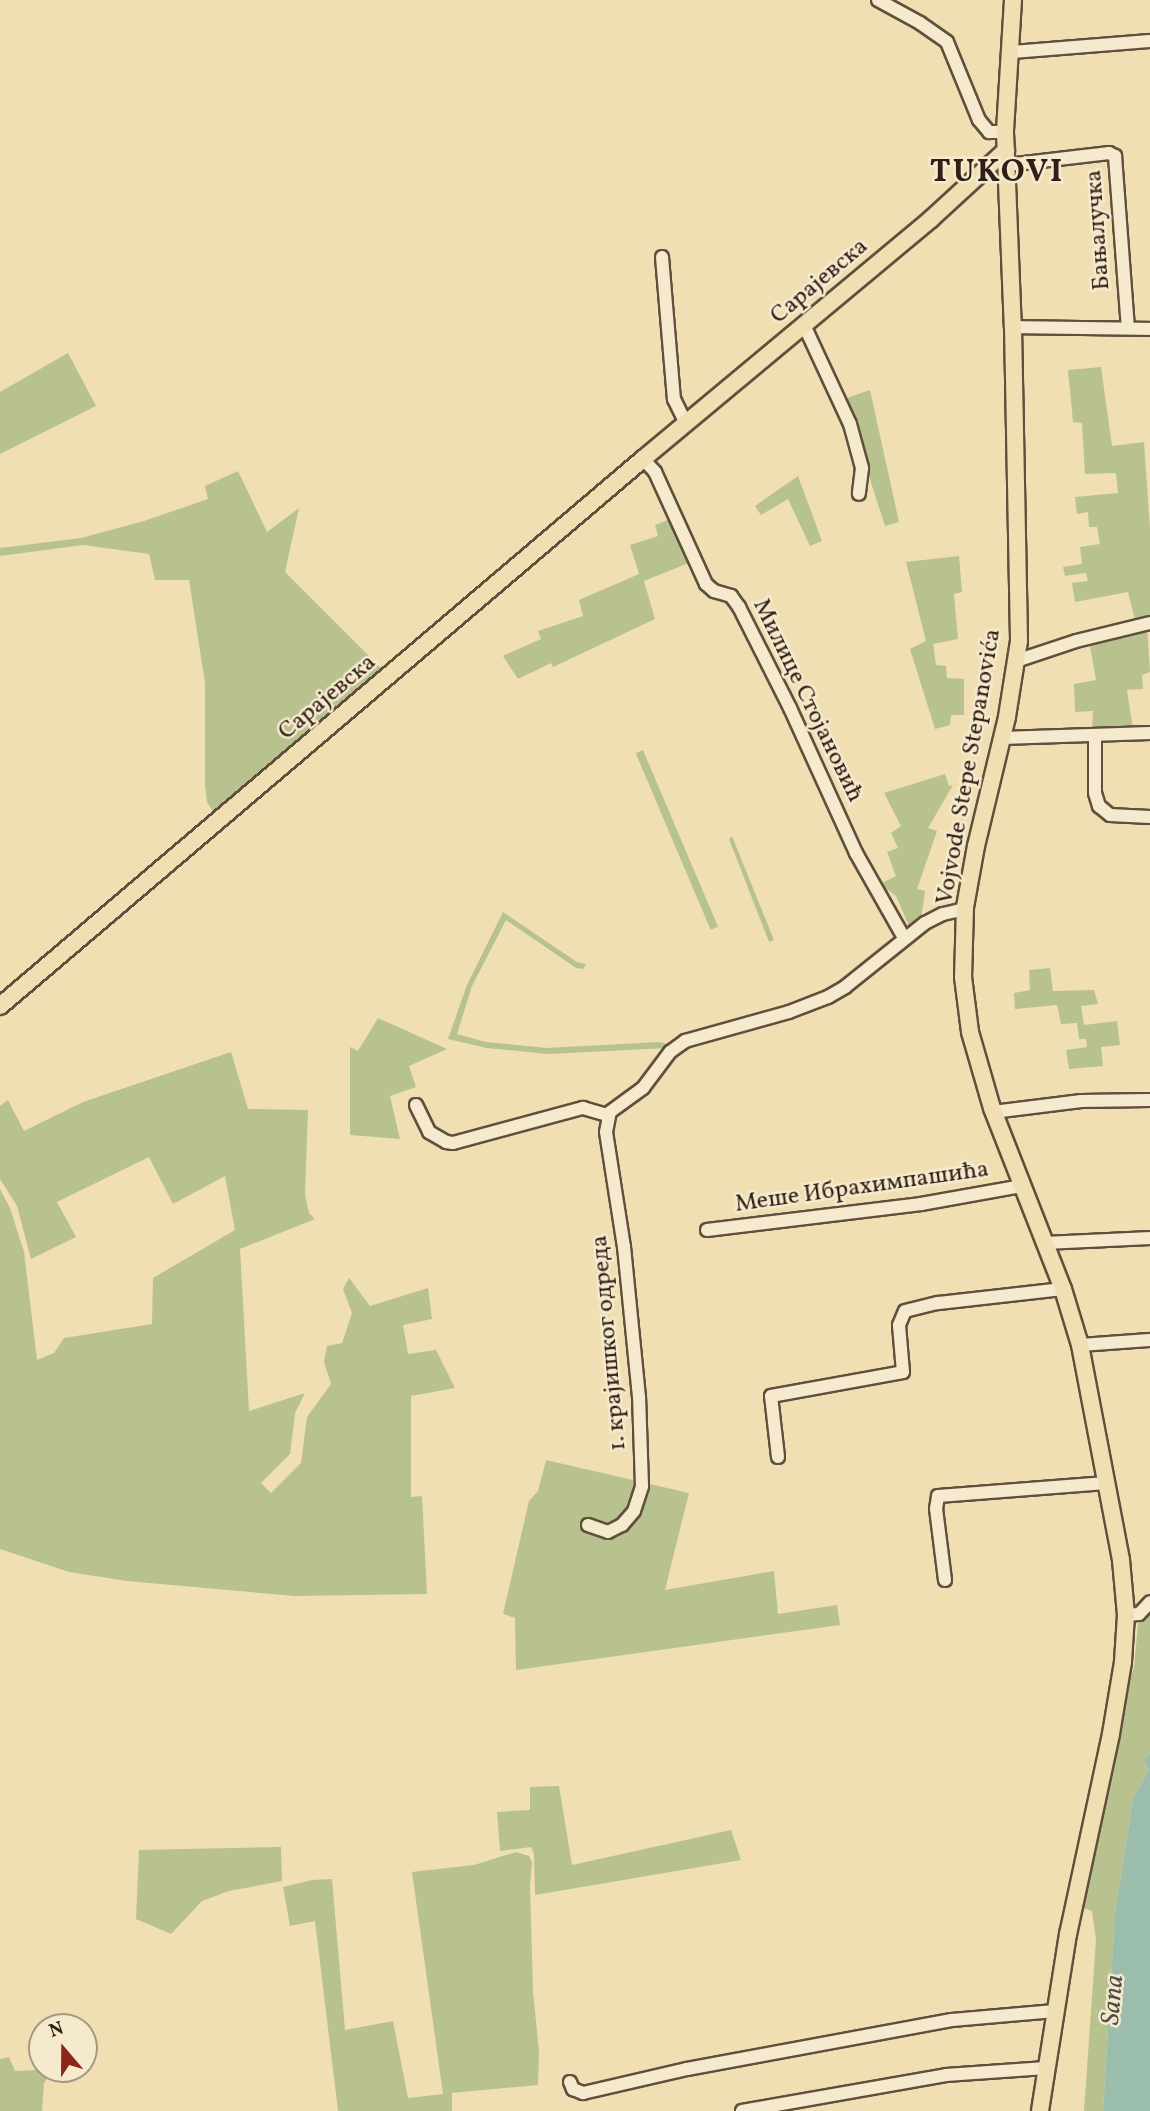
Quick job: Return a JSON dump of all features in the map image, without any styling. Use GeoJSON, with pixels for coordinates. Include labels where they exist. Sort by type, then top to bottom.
{"type":"FeatureCollection","features":[{"type":"Feature","properties":{"kind":"main road","name":"Vojvode Stepe Stepanovića"},"geometry":{"type":"LineString","coordinates":[[1013,0],[1012,52],[1005,132],[1020,593],[1016,661],[965,909],[965,1002],[977,1060],[993,1112],[1063,1289],[1080,1345],[1121,1560],[1126,1615],[1123,1662],[1055,2011],[1040,2111]]}},
{"type":"Feature","properties":{"kind":"main road"},"geometry":{"type":"LineString","coordinates":[[982,172],[1005,132]]}},
{"type":"Feature","properties":{"kind":"main road"},"geometry":{"type":"LineString","coordinates":[[982,172],[1007,158]]}},
{"type":"Feature","properties":{"kind":"main road","name":"Сарајевска"},"geometry":{"type":"LineString","coordinates":[[0,1006],[982,172]]}},
{"type":"Feature","properties":{"kind":"main road"},"geometry":{"type":"LineString","coordinates":[[970,184],[986,177],[995,179],[1008,198]]}},
{"type":"Feature","properties":{"kind":"street"},"geometry":{"type":"LineString","coordinates":[[878,0],[920,23],[947,42],[979,120],[989,132],[1005,132]]}},
{"type":"Feature","properties":{"kind":"street","name":"Vojvode Stepe Stepanovića"},"geometry":{"type":"LineString","coordinates":[[1013,0],[1023,0]]}},
{"type":"Feature","properties":{"kind":"street"},"geometry":{"type":"LineString","coordinates":[[1012,52],[1150,41]]}},
{"type":"Feature","properties":{"kind":"street","name":"Бањалучка"},"geometry":{"type":"LineString","coordinates":[[1007,158],[1109,153],[1115,156],[1128,328]]}},
{"type":"Feature","properties":{"kind":"street"},"geometry":{"type":"LineString","coordinates":[[662,257],[674,399],[686,424]]}},
{"type":"Feature","properties":{"kind":"street"},"geometry":{"type":"LineString","coordinates":[[804,325],[850,424],[862,468],[859,494]]}},
{"type":"Feature","properties":{"kind":"street"},"geometry":{"type":"LineString","coordinates":[[1013,327],[1150,329]]}},
{"type":"Feature","properties":{"kind":"street","name":"Милице Стојановић"},"geometry":{"type":"LineString","coordinates":[[643,459],[655,472],[706,584],[714,591],[731,596],[739,607],[790,708],[856,853],[904,938]]}},
{"type":"Feature","properties":{"kind":"street"},"geometry":{"type":"LineString","coordinates":[[1016,661],[1076,640],[1150,623]]}},
{"type":"Feature","properties":{"kind":"street"},"geometry":{"type":"LineString","coordinates":[[1002,738],[1150,733]]}},
{"type":"Feature","properties":{"kind":"street"},"geometry":{"type":"LineString","coordinates":[[1095,736],[1096,793],[1099,806],[1110,815],[1150,817]]}},
{"type":"Feature","properties":{"kind":"street"},"geometry":{"type":"LineString","coordinates":[[416,1105],[429,1132],[453,1143],[578,1109],[589,1108],[608,1115],[643,1088],[676,1046],[710,1032],[789,1012],[828,997],[845,987],[904,938],[943,914],[965,909]]}},
{"type":"Feature","properties":{"kind":"street"},"geometry":{"type":"LineString","coordinates":[[993,1112],[1081,1101],[1150,1100]]}},
{"type":"Feature","properties":{"kind":"street","name":"1. крајишког одреда"},"geometry":{"type":"LineString","coordinates":[[588,1525],[608,1532],[622,1525],[634,1511],[642,1486],[639,1397],[624,1247],[607,1145],[608,1115]]}},
{"type":"Feature","properties":{"kind":"street","name":"Меше Ибрахимпашића"},"geometry":{"type":"LineString","coordinates":[[707,1230],[920,1204],[1022,1186]]}},
{"type":"Feature","properties":{"kind":"street"},"geometry":{"type":"LineString","coordinates":[[1045,1243],[1150,1238]]}},
{"type":"Feature","properties":{"kind":"street"},"geometry":{"type":"LineString","coordinates":[[778,1458],[771,1396],[904,1372],[899,1325],[905,1311],[938,1303],[1063,1289]]}},
{"type":"Feature","properties":{"kind":"street"},"geometry":{"type":"LineString","coordinates":[[1080,1345],[1150,1340]]}},
{"type":"Feature","properties":{"kind":"street"},"geometry":{"type":"LineString","coordinates":[[945,1580],[936,1509],[938,1496],[1107,1483]]}},
{"type":"Feature","properties":{"kind":"street"},"geometry":{"type":"LineString","coordinates":[[1126,1615],[1139,1614],[1150,1602]]}},
{"type":"Feature","properties":{"kind":"street"},"geometry":{"type":"LineString","coordinates":[[570,2082],[573,2089],[583,2093],[687,2069],[930,2023],[1055,2011]]}},
{"type":"Feature","properties":{"kind":"street"},"geometry":{"type":"LineString","coordinates":[[742,2111],[946,2075],[1046,2068]]}},
{"type":"Feature","properties":{"kind":"green space"},"geometry":{"type":"Polygon","coordinates":[[[68,353],[96,406],[0,454],[0,392],[68,353]]]}},
{"type":"Feature","properties":{"kind":"green space"},"geometry":{"type":"Polygon","coordinates":[[[1101,367],[1112,446],[1144,442],[1150,529],[1150,625],[1147,626],[1150,672],[1142,675],[1143,689],[1127,690],[1133,730],[1092,732],[1093,711],[1075,712],[1074,684],[1096,680],[1089,640],[1136,624],[1128,592],[1075,602],[1072,583],[1088,581],[1086,573],[1065,576],[1063,567],[1082,564],[1080,547],[1100,544],[1097,527],[1089,527],[1088,512],[1077,514],[1075,497],[1118,493],[1116,473],[1085,474],[1082,423],[1073,422],[1068,370],[1101,367]]]}},
{"type":"Feature","properties":{"kind":"green space"},"geometry":{"type":"Polygon","coordinates":[[[870,390],[899,522],[885,526],[844,399],[870,390]]]}},
{"type":"Feature","properties":{"kind":"green space"},"geometry":{"type":"Polygon","coordinates":[[[238,471],[267,532],[299,508],[285,572],[381,668],[448,613],[453,617],[216,816],[207,802],[205,683],[189,580],[155,580],[149,554],[83,545],[0,556],[0,548],[81,538],[144,521],[208,499],[205,486],[238,471]]]}},
{"type":"Feature","properties":{"kind":"green space"},"geometry":{"type":"Polygon","coordinates":[[[798,476],[822,541],[810,546],[788,499],[761,515],[755,506],[798,476]]]}},
{"type":"Feature","properties":{"kind":"green space"},"geometry":{"type":"Polygon","coordinates":[[[673,518],[691,562],[644,581],[655,619],[553,667],[551,663],[518,679],[503,656],[541,639],[538,631],[583,616],[579,600],[639,574],[630,545],[658,536],[655,525],[673,518]]]}},
{"type":"Feature","properties":{"kind":"green space"},"geometry":{"type":"Polygon","coordinates":[[[959,556],[962,592],[954,594],[958,639],[933,644],[936,665],[946,666],[947,678],[964,679],[964,715],[951,715],[950,725],[935,729],[910,649],[926,641],[906,562],[959,556]]]}},
{"type":"Feature","properties":{"kind":"green space"},"geometry":{"type":"Polygon","coordinates":[[[643,750],[718,927],[711,930],[636,753],[643,750]]]}},
{"type":"Feature","properties":{"kind":"green space"},"geometry":{"type":"Polygon","coordinates":[[[945,774],[949,786],[953,785],[928,828],[937,831],[917,889],[925,891],[920,926],[914,928],[909,926],[896,896],[880,884],[896,876],[887,852],[898,848],[891,833],[901,826],[884,793],[945,774]]]}},
{"type":"Feature","properties":{"kind":"green space"},"geometry":{"type":"Polygon","coordinates":[[[732,836],[774,940],[769,942],[729,839],[732,836]]]}},
{"type":"Feature","properties":{"kind":"green space"},"geometry":{"type":"Polygon","coordinates":[[[503,912],[577,962],[586,964],[583,969],[576,968],[506,920],[472,986],[457,1034],[486,1042],[547,1048],[659,1042],[668,1044],[668,1048],[548,1054],[487,1048],[448,1039],[467,985],[503,912]]]}},
{"type":"Feature","properties":{"kind":"green space"},"geometry":{"type":"Polygon","coordinates":[[[1050,968],[1053,991],[1094,990],[1098,1004],[1081,1006],[1084,1025],[1117,1021],[1120,1045],[1101,1047],[1103,1066],[1069,1069],[1066,1050],[1087,1047],[1086,1039],[1079,1039],[1077,1023],[1061,1024],[1057,1005],[1015,1009],[1014,993],[1030,990],[1029,970],[1050,968]]]}},
{"type":"Feature","properties":{"kind":"green space"},"geometry":{"type":"Polygon","coordinates":[[[378,1018],[447,1049],[409,1066],[416,1087],[390,1096],[400,1139],[350,1135],[350,1047],[358,1051],[378,1018]]]}},
{"type":"Feature","properties":{"kind":"green space"},"geometry":{"type":"Polygon","coordinates":[[[231,1052],[248,1109],[308,1110],[305,1195],[309,1213],[315,1219],[240,1249],[249,1411],[305,1393],[295,1413],[290,1454],[261,1483],[271,1493],[301,1463],[307,1417],[331,1384],[324,1362],[327,1346],[342,1343],[352,1313],[343,1289],[349,1278],[370,1306],[428,1288],[432,1319],[403,1325],[408,1354],[436,1350],[455,1388],[411,1396],[411,1497],[422,1496],[427,1594],[294,1596],[127,1581],[69,1572],[0,1549],[0,1189],[10,1208],[24,1252],[37,1360],[54,1353],[64,1338],[152,1324],[153,1278],[235,1230],[225,1176],[173,1204],[149,1157],[57,1202],[76,1237],[31,1259],[17,1206],[0,1179],[0,1106],[8,1100],[24,1131],[83,1102],[231,1052]]]}},
{"type":"Feature","properties":{"kind":"green space"},"geometry":{"type":"Polygon","coordinates":[[[546,1460],[689,1493],[665,1590],[774,1571],[778,1614],[837,1605],[840,1625],[516,1670],[515,1618],[503,1614],[529,1501],[538,1491],[546,1460]]]}},
{"type":"Feature","properties":{"kind":"green space"},"geometry":{"type":"Polygon","coordinates":[[[1150,1602],[1150,1754],[1143,1760],[1149,1770],[1133,1798],[1115,1914],[1103,2111],[1084,2111],[1096,1940],[1092,1911],[1080,1907],[1126,1691],[1134,1667],[1138,1624],[1150,1602]]]}},
{"type":"Feature","properties":{"kind":"green space"},"geometry":{"type":"Polygon","coordinates":[[[559,1786],[572,1865],[731,1830],[741,1860],[535,1895],[534,1854],[531,1847],[500,1851],[497,1812],[530,1810],[530,1787],[559,1786]]]}},
{"type":"Feature","properties":{"kind":"green space"},"geometry":{"type":"Polygon","coordinates":[[[281,1847],[282,1881],[229,1891],[202,1901],[171,1934],[136,1919],[139,1850],[281,1847]]]}},
{"type":"Feature","properties":{"kind":"green space"},"geometry":{"type":"Polygon","coordinates":[[[516,1852],[529,1856],[532,1862],[530,1886],[533,1991],[539,2052],[538,2085],[452,2093],[452,2111],[338,2111],[315,1921],[290,1926],[283,1887],[312,1880],[332,1879],[345,2030],[393,2021],[408,2098],[443,2094],[412,1872],[474,1865],[516,1852]]]}},
{"type":"Feature","properties":{"kind":"green space"},"geometry":{"type":"Polygon","coordinates":[[[9,2057],[15,2071],[28,2070],[28,2083],[44,2083],[42,2111],[0,2111],[0,2059],[9,2057]]]}},
{"type":"Feature","properties":{"kind":"water","name":"Sana"},"geometry":{"type":"Polygon","coordinates":[[[1150,1754],[1150,2111],[1103,2111],[1115,1914],[1133,1798],[1149,1770],[1143,1760],[1150,1754]]]}},
{"type":"Feature","properties":{"kind":"district","name":"TUKOVI"},"geometry":{"type":"Point","coordinates":[997,173]}}]}
